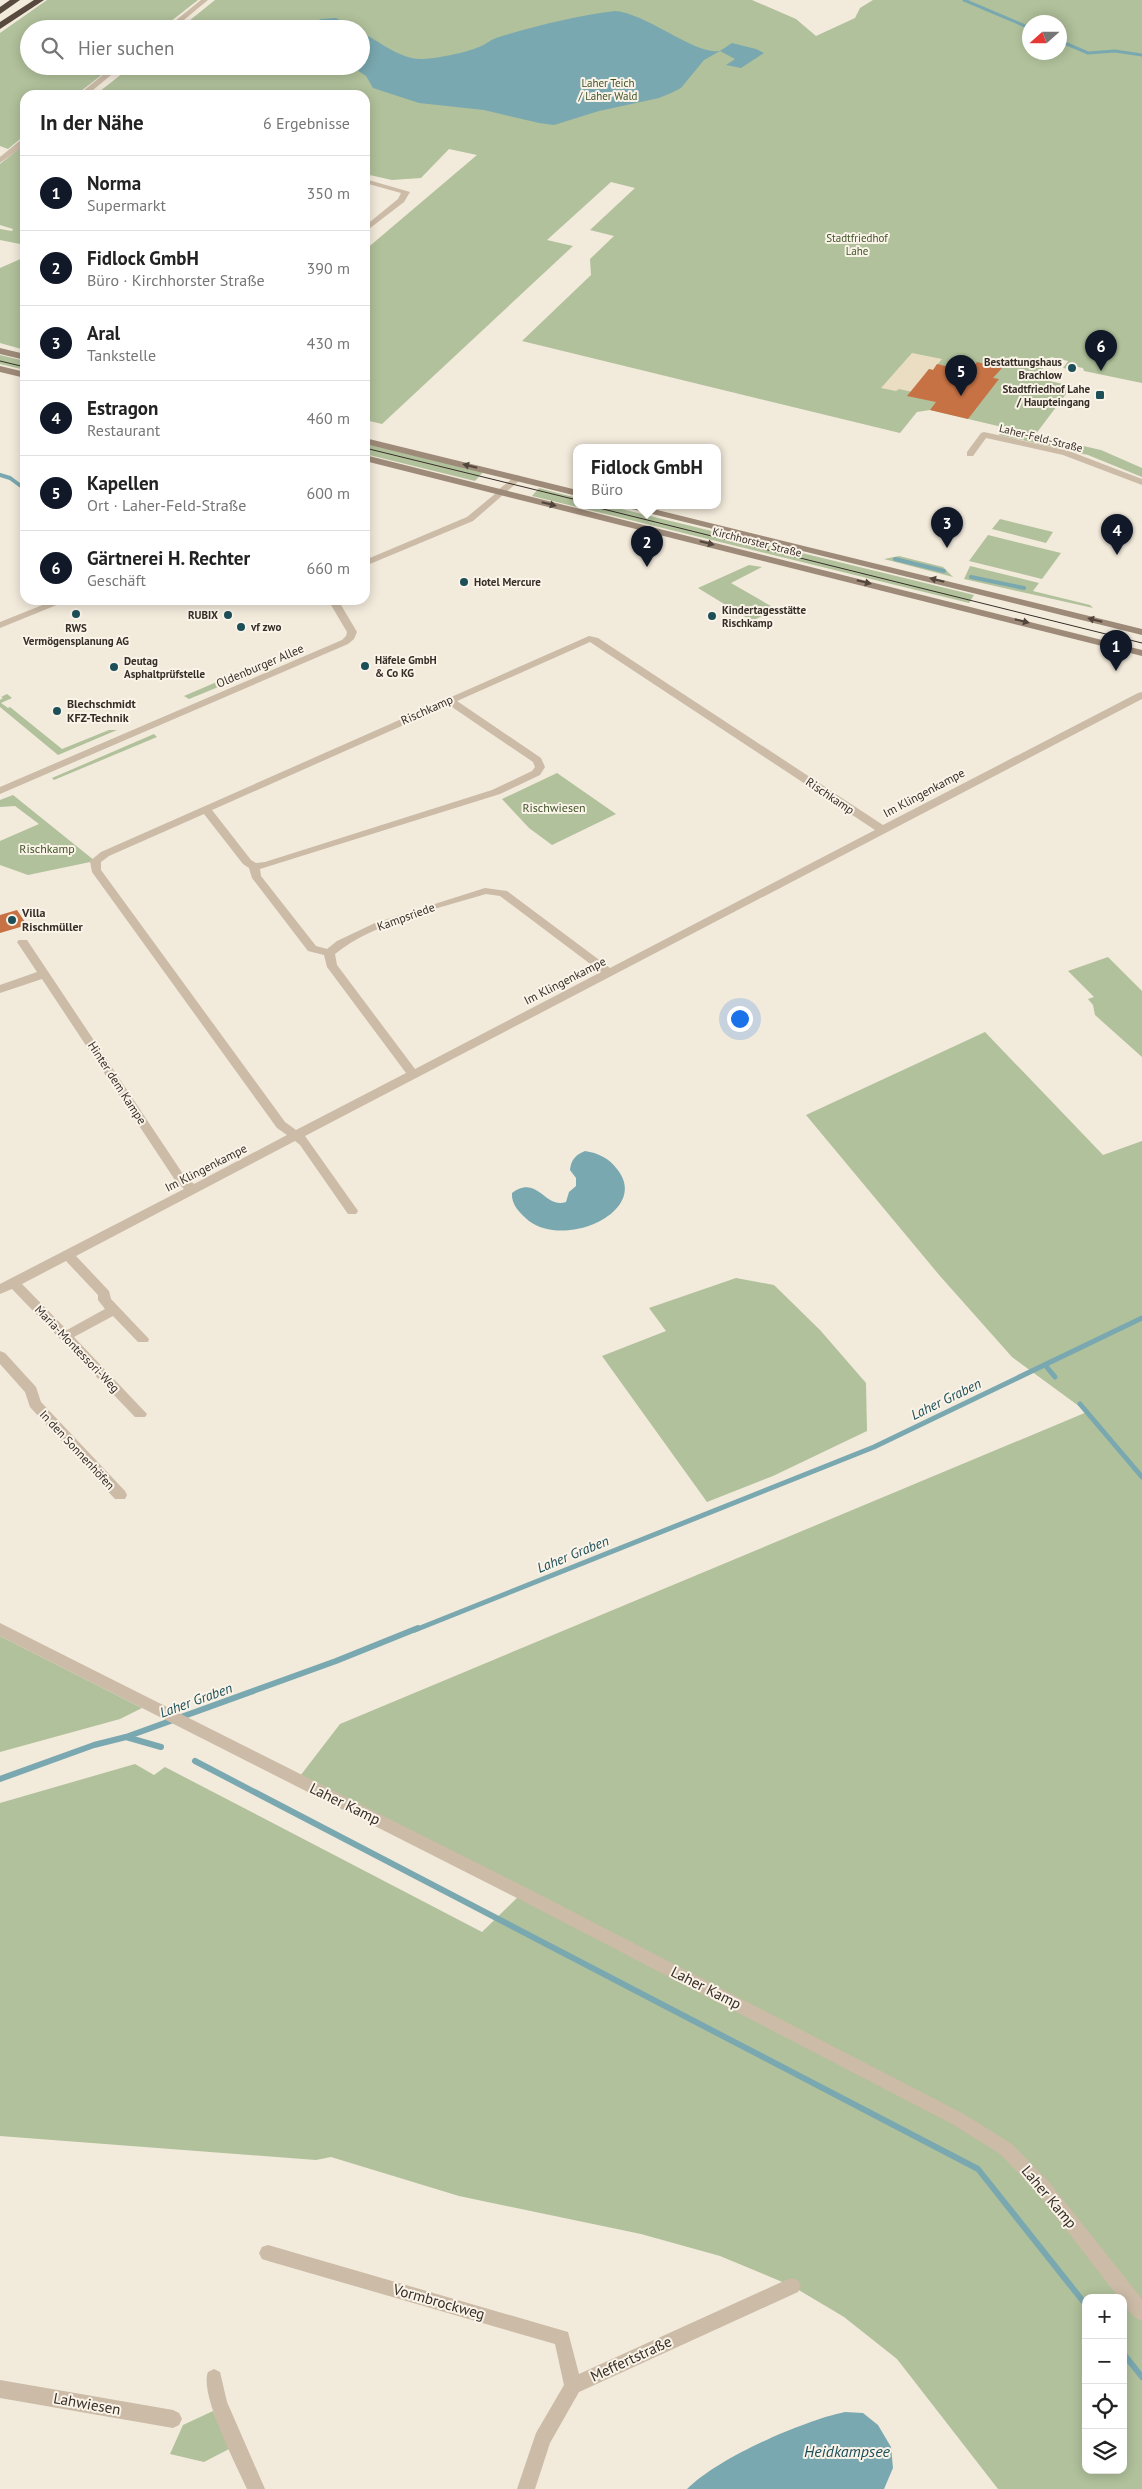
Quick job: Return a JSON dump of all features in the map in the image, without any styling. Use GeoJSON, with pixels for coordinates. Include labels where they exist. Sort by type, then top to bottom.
{"type":"FeatureCollection","features":[{"type":"Feature","properties":{"kind":"highway"},"geometry":{"type":"LineString","coordinates":[[0,10],[16,0]]}},
{"type":"Feature","properties":{"kind":"highway"},"geometry":{"type":"LineString","coordinates":[[0,26],[40,0]]}},
{"type":"Feature","properties":{"kind":"main road"},"geometry":{"type":"LineString","coordinates":[[0,351],[20,356]]}},
{"type":"Feature","properties":{"kind":"main road"},"geometry":{"type":"LineString","coordinates":[[0,369],[20,374]]}},
{"type":"Feature","properties":{"kind":"main road"},"geometry":{"type":"LineString","coordinates":[[370,442],[573,492]]}},
{"type":"Feature","properties":{"kind":"main road","name":"Kirchhorster Straße"},"geometry":{"type":"LineString","coordinates":[[370,459],[1142,653]]}},
{"type":"Feature","properties":{"kind":"main road","name":"Kirchhorster Straße"},"geometry":{"type":"LineString","coordinates":[[643,509],[1142,632]]}},
{"type":"Feature","properties":{"kind":"street"},"geometry":{"type":"LineString","coordinates":[[179,20],[205,0]]}},
{"type":"Feature","properties":{"kind":"street"},"geometry":{"type":"LineString","coordinates":[[88,90],[108,75]]}},
{"type":"Feature","properties":{"kind":"street"},"geometry":{"type":"LineString","coordinates":[[0,161],[20,145]]}},
{"type":"Feature","properties":{"kind":"street"},"geometry":{"type":"LineString","coordinates":[[370,182],[406,192],[401,200],[370,226]]}},
{"type":"Feature","properties":{"kind":"street","name":"Laher-Feld-Straße"},"geometry":{"type":"LineString","coordinates":[[970,454],[984,435],[1066,453],[1142,482]]}},
{"type":"Feature","properties":{"kind":"street"},"geometry":{"type":"LineString","coordinates":[[370,561],[470,518],[517,478]]}},
{"type":"Feature","properties":{"kind":"street"},"geometry":{"type":"LineString","coordinates":[[0,625],[51,605]]}},
{"type":"Feature","properties":{"kind":"street","name":"Oldenburger Allee"},"geometry":{"type":"LineString","coordinates":[[0,791],[346,642],[351,638],[352,632],[336,605]]}},
{"type":"Feature","properties":{"kind":"street","name":"Rischkamp"},"geometry":{"type":"LineString","coordinates":[[296,1136],[281,1125],[96,870],[95,861],[105,854],[581,641],[595,640],[883,830]]}},
{"type":"Feature","properties":{"kind":"street","name":"Im Klingenkampe"},"geometry":{"type":"LineString","coordinates":[[0,1290],[1142,695]]}},
{"type":"Feature","properties":{"kind":"street"},"geometry":{"type":"LineString","coordinates":[[205,809],[247,862],[254,866],[266,865],[496,792],[536,773],[540,767],[537,760],[449,700]]}},
{"type":"Feature","properties":{"kind":"street"},"geometry":{"type":"LineString","coordinates":[[254,866],[256,876],[312,949],[329,953],[331,965],[414,1075]]}},
{"type":"Feature","properties":{"kind":"street","name":"Kampsriede"},"geometry":{"type":"LineString","coordinates":[[329,953],[342,942],[380,926],[485,891],[495,890],[503,893],[610,973]]}},
{"type":"Feature","properties":{"kind":"street","name":"Hinter dem Kampe"},"geometry":{"type":"LineString","coordinates":[[23,942],[179,1177],[192,1190]]}},
{"type":"Feature","properties":{"kind":"street"},"geometry":{"type":"LineString","coordinates":[[0,988],[44,974]]}},
{"type":"Feature","properties":{"kind":"street"},"geometry":{"type":"LineString","coordinates":[[296,1136],[304,1142],[352,1211]]}},
{"type":"Feature","properties":{"kind":"street"},"geometry":{"type":"LineString","coordinates":[[68,1255],[105,1294],[104,1300],[143,1339]]}},
{"type":"Feature","properties":{"kind":"street","name":"Maria-Montessori-Weg"},"geometry":{"type":"LineString","coordinates":[[14,1284],[140,1414]]}},
{"type":"Feature","properties":{"kind":"street"},"geometry":{"type":"LineString","coordinates":[[66,1336],[114,1310]]}},
{"type":"Feature","properties":{"kind":"street","name":"In den Sonnenhöfen"},"geometry":{"type":"LineString","coordinates":[[0,1356],[31,1390],[35,1404],[120,1495]]}},
{"type":"Feature","properties":{"kind":"street","name":"Laher Kamp"},"geometry":{"type":"LineString","coordinates":[[0,1629],[958,2119],[1006,2149],[1043,2187],[1142,2313]]}},
{"type":"Feature","properties":{"kind":"street","name":"Vormbrockweg"},"geometry":{"type":"LineString","coordinates":[[268,2253],[562,2338],[573,2386]]}},
{"type":"Feature","properties":{"kind":"street","name":"Meffertstraße"},"geometry":{"type":"LineString","coordinates":[[573,2386],[792,2286]]}},
{"type":"Feature","properties":{"kind":"street"},"geometry":{"type":"LineString","coordinates":[[214,2378],[218,2402],[256,2489]]}},
{"type":"Feature","properties":{"kind":"street"},"geometry":{"type":"LineString","coordinates":[[526,2489],[542,2439],[573,2386]]}},
{"type":"Feature","properties":{"kind":"street","name":"Lahwiesen"},"geometry":{"type":"LineString","coordinates":[[0,2389],[173,2419]]}},
{"type":"Feature","properties":{"kind":"green space"},"geometry":{"type":"Polygon","coordinates":[[[47,0],[198,0],[172,20],[20,20],[20,75],[102,75],[82,90],[20,90],[20,139],[8,149],[0,146],[0,33],[47,0]]]}},
{"type":"Feature","properties":{"kind":"green space","name":"Stadtfriedhof Lahe"},"geometry":{"type":"Polygon","coordinates":[[[215,0],[752,0],[796,19],[816,36],[855,18],[860,8],[873,0],[1142,0],[1142,383],[1084,371],[1083,368],[1078,367],[1075,370],[1063,368],[1068,361],[1051,357],[1036,378],[1072,386],[1035,435],[1101,450],[1142,468],[1142,477],[1088,455],[999,435],[1001,430],[1032,434],[930,410],[917,412],[900,433],[522,341],[591,275],[590,259],[614,236],[590,230],[635,188],[611,182],[547,240],[573,246],[382,424],[370,421],[370,246],[477,155],[449,149],[421,178],[392,180],[370,175],[370,90],[101,90],[121,75],[370,75],[370,20],[190,20],[215,0]]]}},
{"type":"Feature","properties":{"kind":"green space"},"geometry":{"type":"Polygon","coordinates":[[[20,148],[20,244],[0,240],[0,229],[12,231],[13,229],[0,225],[0,164],[20,148]]]}},
{"type":"Feature","properties":{"kind":"green space"},"geometry":{"type":"Polygon","coordinates":[[[20,259],[20,349],[0,343],[0,268],[20,259]]]}},
{"type":"Feature","properties":{"kind":"green space"},"geometry":{"type":"Polygon","coordinates":[[[0,355],[20,360],[20,369],[0,364],[0,355]]]}},
{"type":"Feature","properties":{"kind":"green space"},"geometry":{"type":"Polygon","coordinates":[[[370,445],[483,472],[475,481],[370,455],[370,445]]]}},
{"type":"Feature","properties":{"kind":"green space"},"geometry":{"type":"Polygon","coordinates":[[[539,488],[573,497],[573,506],[532,496],[539,488]]]}},
{"type":"Feature","properties":{"kind":"green space"},"geometry":{"type":"Polygon","coordinates":[[[585,509],[621,509],[974,595],[969,603],[585,509]]]}},
{"type":"Feature","properties":{"kind":"green space"},"geometry":{"type":"Polygon","coordinates":[[[1000,519],[1053,532],[1046,543],[992,529],[1000,519]]]}},
{"type":"Feature","properties":{"kind":"green space"},"geometry":{"type":"Polygon","coordinates":[[[988,535],[1061,553],[1042,579],[969,561],[988,535]]]}},
{"type":"Feature","properties":{"kind":"green space"},"geometry":{"type":"Polygon","coordinates":[[[899,556],[943,567],[953,577],[884,559],[899,556]]]}},
{"type":"Feature","properties":{"kind":"green space"},"geometry":{"type":"Polygon","coordinates":[[[749,565],[762,567],[731,583],[776,609],[752,621],[698,588],[749,565]]]}},
{"type":"Feature","properties":{"kind":"green space"},"geometry":{"type":"Polygon","coordinates":[[[970,566],[1039,583],[1033,591],[1090,605],[1093,608],[964,579],[970,566]]]}},
{"type":"Feature","properties":{"kind":"green space"},"geometry":{"type":"Polygon","coordinates":[[[240,672],[245,676],[189,699],[184,696],[240,672]]]}},
{"type":"Feature","properties":{"kind":"green space"},"geometry":{"type":"Polygon","coordinates":[[[7,694],[12,698],[1,703],[8,708],[10,707],[62,749],[109,730],[117,730],[58,755],[0,707],[0,700],[3,698],[1,697],[7,694]]]}},
{"type":"Feature","properties":{"kind":"green space"},"geometry":{"type":"Polygon","coordinates":[[[154,734],[157,737],[54,780],[52,778],[154,734]]]}},
{"type":"Feature","properties":{"kind":"green space","name":"Rischwiesen"},"geometry":{"type":"Polygon","coordinates":[[[557,773],[616,814],[552,845],[529,828],[502,799],[557,773]]]}},
{"type":"Feature","properties":{"kind":"green space","name":"Rischkamp"},"geometry":{"type":"Polygon","coordinates":[[[13,795],[95,861],[28,875],[0,865],[0,841],[39,824],[15,806],[0,807],[0,800],[13,795]]]}},
{"type":"Feature","properties":{"kind":"green space"},"geometry":{"type":"Polygon","coordinates":[[[1108,957],[1142,991],[1142,1057],[1095,1015],[1093,1005],[1088,999],[1094,997],[1068,971],[1108,957]]]}},
{"type":"Feature","properties":{"kind":"green space"},"geometry":{"type":"Polygon","coordinates":[[[985,1032],[1103,1155],[1142,1141],[1142,2489],[998,2489],[897,2359],[844,2317],[792,2286],[720,2256],[641,2234],[459,2196],[331,2157],[316,2160],[0,2136],[0,1803],[135,1764],[154,1775],[165,1767],[482,1932],[521,1894],[297,1780],[340,1724],[1087,1412],[1012,1357],[940,1276],[806,1115],[985,1032]]]}},
{"type":"Feature","properties":{"kind":"green space"},"geometry":{"type":"Polygon","coordinates":[[[736,1278],[774,1285],[820,1330],[866,1383],[867,1431],[773,1476],[707,1502],[602,1356],[666,1331],[649,1308],[736,1278]]]}},
{"type":"Feature","properties":{"kind":"green space"},"geometry":{"type":"Polygon","coordinates":[[[0,1636],[142,1708],[120,1719],[0,1752],[0,1636]]]}},
{"type":"Feature","properties":{"kind":"green space"},"geometry":{"type":"Polygon","coordinates":[[[213,2411],[229,2449],[204,2462],[170,2454],[183,2425],[213,2411]]]}},
{"type":"Feature","properties":{"kind":"shaded area"},"geometry":{"type":"Polygon","coordinates":[[[912,353],[942,359],[933,370],[929,369],[926,373],[935,397],[899,389],[896,391],[881,388],[912,353]]]}},
{"type":"Feature","properties":{"kind":"water"},"geometry":{"type":"Polygon","coordinates":[[[615,11],[627,13],[709,51],[722,50],[732,43],[764,53],[741,68],[726,65],[735,59],[720,51],[704,60],[681,88],[671,93],[659,98],[599,111],[554,125],[484,110],[419,103],[373,88],[364,75],[370,75],[370,37],[404,56],[426,59],[466,51],[496,38],[585,16],[615,11]]]}},
{"type":"Feature","properties":{"kind":"water"},"geometry":{"type":"Polygon","coordinates":[[[336,18],[340,20],[319,20],[336,18]]]}},
{"type":"Feature","properties":{"kind":"water"},"geometry":{"type":"Polygon","coordinates":[[[585,1151],[607,1159],[617,1169],[624,1184],[623,1199],[614,1211],[600,1221],[582,1228],[563,1231],[545,1229],[529,1221],[519,1212],[513,1201],[512,1193],[521,1188],[535,1189],[558,1203],[566,1202],[569,1192],[576,1186],[576,1178],[570,1170],[573,1160],[585,1151]]]}},
{"type":"Feature","properties":{"kind":"water","name":"Heidkampsee"},"geometry":{"type":"Polygon","coordinates":[[[845,2412],[863,2413],[878,2425],[891,2447],[893,2468],[884,2489],[687,2489],[701,2477],[739,2453],[807,2423],[845,2412]]]}},
{"type":"Feature","properties":{"kind":"building"},"geometry":{"type":"Polygon","coordinates":[[[977,362],[1002,368],[993,378],[999,379],[968,419],[930,410],[936,402],[907,396],[929,369],[933,370],[937,364],[953,368],[958,363],[974,366],[977,362]]]}},
{"type":"Feature","properties":{"kind":"building","name":"Villa Rischmüller"},"geometry":{"type":"Polygon","coordinates":[[[17,910],[27,925],[0,933],[0,915],[17,910]]]}},
{"type":"Feature","properties":{"kind":"waterway"},"geometry":{"type":"LineString","coordinates":[[964,0],[1022,25]]}},
{"type":"Feature","properties":{"kind":"waterway"},"geometry":{"type":"LineString","coordinates":[[1067,44],[1088,53],[1115,51],[1142,55]]}},
{"type":"Feature","properties":{"kind":"waterway"},"geometry":{"type":"LineString","coordinates":[[0,475],[10,478],[20,485]]}},
{"type":"Feature","properties":{"kind":"waterway"},"geometry":{"type":"LineString","coordinates":[[895,559],[944,571]]}},
{"type":"Feature","properties":{"kind":"waterway"},"geometry":{"type":"LineString","coordinates":[[971,577],[1024,588]]}},
{"type":"Feature","properties":{"kind":"waterway","name":"Laher Graben"},"geometry":{"type":"LineString","coordinates":[[415,1630],[874,1447],[1142,1318]]}},
{"type":"Feature","properties":{"kind":"waterway"},"geometry":{"type":"LineString","coordinates":[[1045,1365],[1055,1377]]}},
{"type":"Feature","properties":{"kind":"waterway"},"geometry":{"type":"LineString","coordinates":[[1080,1404],[1142,1477]]}},
{"type":"Feature","properties":{"kind":"waterway","name":"Laher Graben"},"geometry":{"type":"LineString","coordinates":[[126,1737],[336,1661],[418,1628]]}},
{"type":"Feature","properties":{"kind":"waterway","name":"Laher Graben"},"geometry":{"type":"LineString","coordinates":[[0,1779],[94,1745],[126,1737]]}},
{"type":"Feature","properties":{"kind":"waterway"},"geometry":{"type":"LineString","coordinates":[[126,1737],[161,1747]]}},
{"type":"Feature","properties":{"kind":"waterway"},"geometry":{"type":"LineString","coordinates":[[195,1761],[978,2169],[1082,2300]]}},
{"type":"Feature","properties":{"kind":"waterway"},"geometry":{"type":"LineString","coordinates":[[1127,2358],[1142,2377]]}},
{"type":"Feature","properties":{"kind":"tram line"},"geometry":{"type":"LineString","coordinates":[[0,361],[20,366]]}},
{"type":"Feature","properties":{"kind":"tram line"},"geometry":{"type":"LineString","coordinates":[[370,449],[573,499]]}},
{"type":"Feature","properties":{"kind":"tram line"},"geometry":{"type":"LineString","coordinates":[[603,509],[1142,643]]}},
{"type":"Feature","properties":{"kind":"place","name":"Bestattungshaus Brachlow"},"geometry":{"type":"Point","coordinates":[1072,368]}},
{"type":"Feature","properties":{"kind":"place","name":"Gärtnerei H. Rechter"},"geometry":{"type":"Point","coordinates":[1101,371]}},
{"type":"Feature","properties":{"kind":"place","name":"Stadtfriedhof Lahe / Haupteingang"},"geometry":{"type":"Point","coordinates":[1100,395]}},
{"type":"Feature","properties":{"kind":"place","name":"Kapellen"},"geometry":{"type":"Point","coordinates":[961,396]}},
{"type":"Feature","properties":{"kind":"place","name":"Aral"},"geometry":{"type":"Point","coordinates":[947,548]}},
{"type":"Feature","properties":{"kind":"place","name":"Estragon"},"geometry":{"type":"Point","coordinates":[1117,555]}},
{"type":"Feature","properties":{"kind":"place","name":"Fidlock GmbH"},"geometry":{"type":"Point","coordinates":[647,567]}},
{"type":"Feature","properties":{"kind":"place","name":"Hotel Mercure"},"geometry":{"type":"Point","coordinates":[464,582]}},
{"type":"Feature","properties":{"kind":"place","name":"RWS Vermögensplanung AG"},"geometry":{"type":"Point","coordinates":[76,614]}},
{"type":"Feature","properties":{"kind":"place","name":"RUBIX"},"geometry":{"type":"Point","coordinates":[228,615]}},
{"type":"Feature","properties":{"kind":"place","name":"Kindertagesstätte Rischkamp"},"geometry":{"type":"Point","coordinates":[712,616]}},
{"type":"Feature","properties":{"kind":"place","name":"vf zwo"},"geometry":{"type":"Point","coordinates":[241,627]}},
{"type":"Feature","properties":{"kind":"place","name":"Häfele GmbH & Co KG"},"geometry":{"type":"Point","coordinates":[365,666]}},
{"type":"Feature","properties":{"kind":"place","name":"Deutag Asphaltprüfstelle"},"geometry":{"type":"Point","coordinates":[114,667]}},
{"type":"Feature","properties":{"kind":"place","name":"Norma"},"geometry":{"type":"Point","coordinates":[1116,671]}},
{"type":"Feature","properties":{"kind":"place","name":"Blechschmidt KFZ-Technik"},"geometry":{"type":"Point","coordinates":[57,711]}},
{"type":"Feature","properties":{"kind":"place","name":"Villa Rischmüller"},"geometry":{"type":"Point","coordinates":[12,920]}},
{"type":"Feature","properties":{"kind":"park label","name":"Laher Teich / Laher Wald"},"geometry":{"type":"Point","coordinates":[608,89]}}]}
